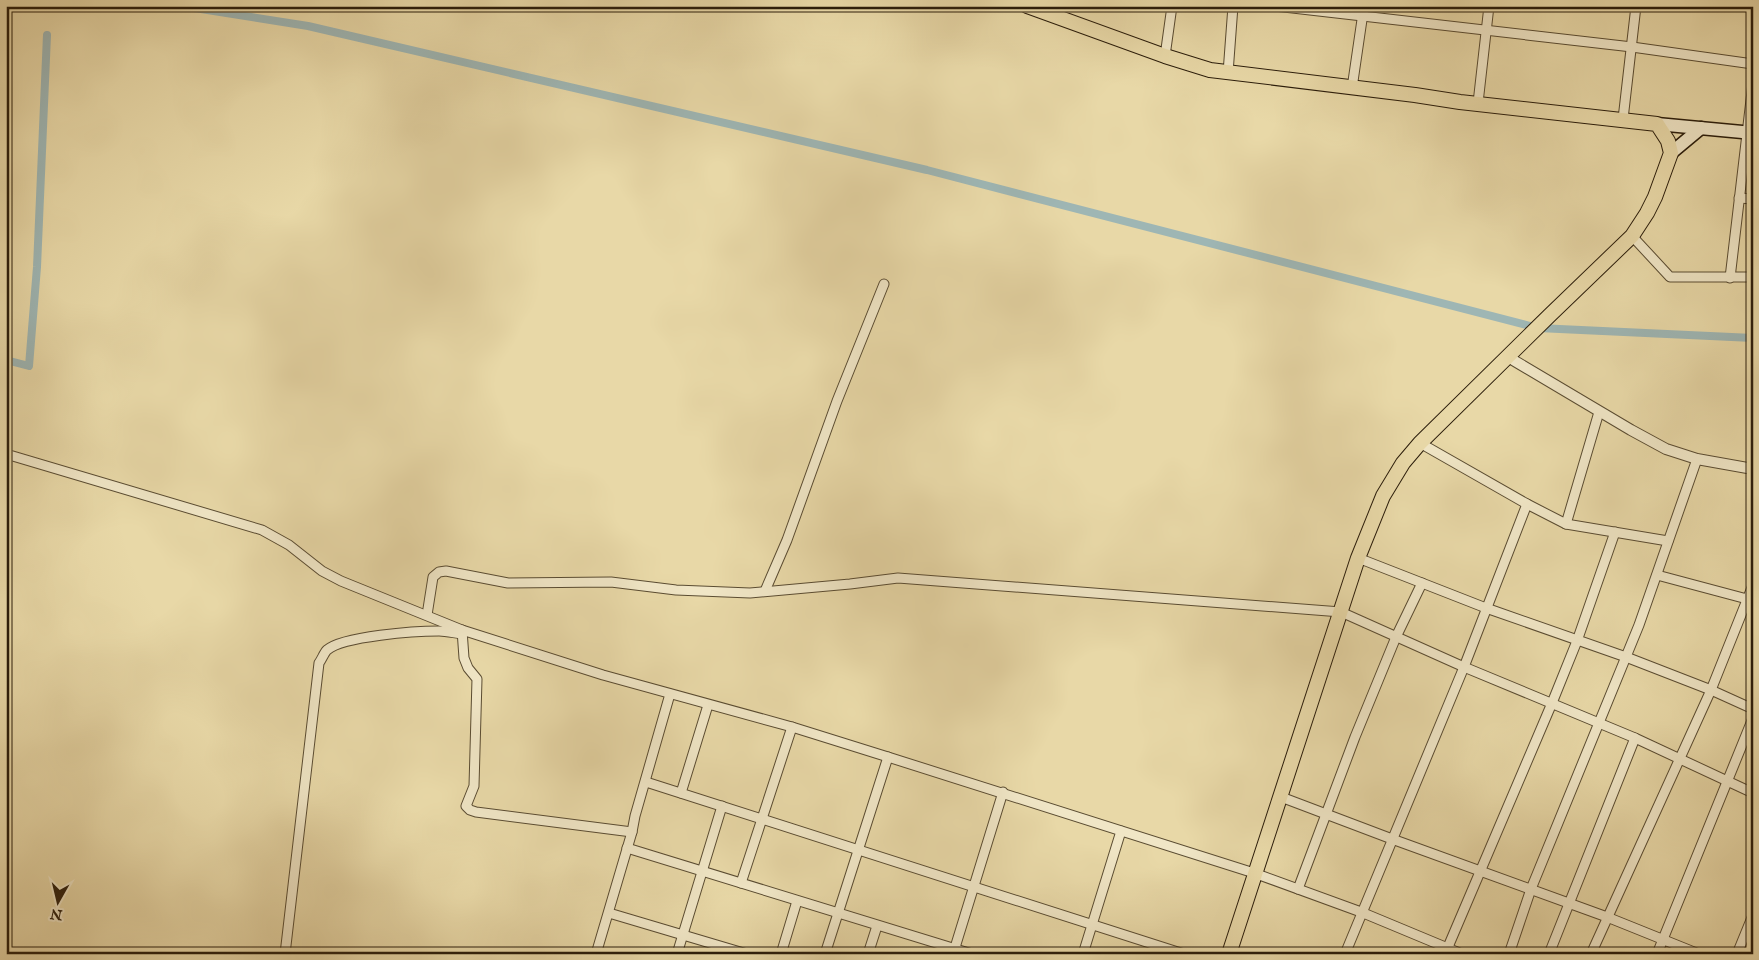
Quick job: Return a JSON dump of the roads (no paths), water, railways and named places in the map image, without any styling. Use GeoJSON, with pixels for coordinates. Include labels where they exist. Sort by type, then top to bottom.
{"type":"FeatureCollection","features":[{"type":"Feature","properties":{"kind":"main road"},"geometry":{"type":"LineString","coordinates":[[1030,7],[1200,68],[1228,73],[1656,124],[1750,132]]}},
{"type":"Feature","properties":{"kind":"main road"},"geometry":{"type":"LineString","coordinates":[[1656,124],[1668,141],[1671,154]]}},
{"type":"Feature","properties":{"kind":"main road"},"geometry":{"type":"LineString","coordinates":[[1228,954],[1358,558],[1383,496],[1404,463],[1420,443],[1632,236],[1655,197],[1671,154],[1700,128]]}},
{"type":"Feature","properties":{"kind":"street"},"geometry":{"type":"LineString","coordinates":[[1165,56],[1172,6]]}},
{"type":"Feature","properties":{"kind":"street"},"geometry":{"type":"LineString","coordinates":[[1228,73],[1232,6]]}},
{"type":"Feature","properties":{"kind":"street"},"geometry":{"type":"LineString","coordinates":[[1275,6],[1363,11],[1487,30],[1632,47],[1753,64]]}},
{"type":"Feature","properties":{"kind":"street"},"geometry":{"type":"LineString","coordinates":[[1478,103],[1489,6]]}},
{"type":"Feature","properties":{"kind":"street"},"geometry":{"type":"LineString","coordinates":[[1623,119],[1636,6]]}},
{"type":"Feature","properties":{"kind":"street"},"geometry":{"type":"LineString","coordinates":[[1352,88],[1363,11]]}},
{"type":"Feature","properties":{"kind":"street"},"geometry":{"type":"LineString","coordinates":[[1730,278],[1739,198],[1750,132],[1753,83]]}},
{"type":"Feature","properties":{"kind":"street"},"geometry":{"type":"LineString","coordinates":[[1739,198],[1753,199]]}},
{"type":"Feature","properties":{"kind":"street"},"geometry":{"type":"LineString","coordinates":[[1632,236],[1670,277],[1753,277]]}},
{"type":"Feature","properties":{"kind":"street"},"geometry":{"type":"LineString","coordinates":[[765,591],[787,540],[837,401],[884,284]]}},
{"type":"Feature","properties":{"kind":"street"},"geometry":{"type":"LineString","coordinates":[[1508,357],[1599,412],[1666,449],[1697,459],[1753,469]]}},
{"type":"Feature","properties":{"kind":"street"},"geometry":{"type":"LineString","coordinates":[[1566,524],[1599,412]]}},
{"type":"Feature","properties":{"kind":"street"},"geometry":{"type":"LineString","coordinates":[[1420,443],[1566,524],[1668,541]]}},
{"type":"Feature","properties":{"kind":"street"},"geometry":{"type":"LineString","coordinates":[[6,454],[262,530],[288,545],[328,574],[427,615],[462,632],[603,675],[792,727],[1003,792],[1298,888],[1361,912],[1446,951],[1462,954]]}},
{"type":"Feature","properties":{"kind":"street"},"geometry":{"type":"LineString","coordinates":[[1509,954],[1531,889],[1626,658],[1657,576],[1697,459]]}},
{"type":"Feature","properties":{"kind":"street"},"geometry":{"type":"LineString","coordinates":[[1344,954],[1464,667],[1527,504]]}},
{"type":"Feature","properties":{"kind":"street"},"geometry":{"type":"LineString","coordinates":[[1446,951],[1552,703],[1614,532]]}},
{"type":"Feature","properties":{"kind":"street"},"geometry":{"type":"LineString","coordinates":[[1358,558],[1486,608],[1710,690],[1753,709]]}},
{"type":"Feature","properties":{"kind":"street"},"geometry":{"type":"LineString","coordinates":[[427,615],[433,577],[439,572],[464,574],[508,583],[611,582],[703,592],[750,593],[898,578],[1341,612],[1464,667],[1635,738],[1753,793]]}},
{"type":"Feature","properties":{"kind":"street"},"geometry":{"type":"LineString","coordinates":[[1657,576],[1748,604]]}},
{"type":"Feature","properties":{"kind":"street"},"geometry":{"type":"LineString","coordinates":[[1298,888],[1355,737],[1396,637],[1422,583]]}},
{"type":"Feature","properties":{"kind":"street"},"geometry":{"type":"LineString","coordinates":[[1591,954],[1680,759],[1748,604],[1753,585]]}},
{"type":"Feature","properties":{"kind":"street"},"geometry":{"type":"LineString","coordinates":[[285,954],[319,663],[327,650],[364,636],[439,631],[462,632]]}},
{"type":"Feature","properties":{"kind":"street"},"geometry":{"type":"LineString","coordinates":[[462,632],[464,658],[468,668],[477,679],[474,786],[466,806],[476,812],[632,832]]}},
{"type":"Feature","properties":{"kind":"street"},"geometry":{"type":"LineString","coordinates":[[596,954],[670,694]]}},
{"type":"Feature","properties":{"kind":"street"},"geometry":{"type":"LineString","coordinates":[[681,793],[708,705]]}},
{"type":"Feature","properties":{"kind":"street"},"geometry":{"type":"LineString","coordinates":[[1657,954],[1753,718]]}},
{"type":"Feature","properties":{"kind":"street"},"geometry":{"type":"LineString","coordinates":[[741,883],[792,727]]}},
{"type":"Feature","properties":{"kind":"street"},"geometry":{"type":"LineString","coordinates":[[1549,954],[1635,738]]}},
{"type":"Feature","properties":{"kind":"street"},"geometry":{"type":"LineString","coordinates":[[826,954],[888,756]]}},
{"type":"Feature","properties":{"kind":"street"},"geometry":{"type":"LineString","coordinates":[[646,782],[1184,954]]}},
{"type":"Feature","properties":{"kind":"street"},"geometry":{"type":"LineString","coordinates":[[954,951],[1003,792]]}},
{"type":"Feature","properties":{"kind":"street"},"geometry":{"type":"LineString","coordinates":[[1281,797],[1531,889],[1699,954]]}},
{"type":"Feature","properties":{"kind":"street"},"geometry":{"type":"LineString","coordinates":[[677,954],[722,806]]}},
{"type":"Feature","properties":{"kind":"street"},"geometry":{"type":"LineString","coordinates":[[1083,954],[1121,831]]}},
{"type":"Feature","properties":{"kind":"street"},"geometry":{"type":"LineString","coordinates":[[627,848],[954,951],[972,954]]}},
{"type":"Feature","properties":{"kind":"street"},"geometry":{"type":"LineString","coordinates":[[781,954],[797,901]]}},
{"type":"Feature","properties":{"kind":"street"},"geometry":{"type":"LineString","coordinates":[[608,913],[683,935],[724,951],[747,954]]}},
{"type":"Feature","properties":{"kind":"street"},"geometry":{"type":"LineString","coordinates":[[1736,954],[1753,915]]}},
{"type":"Feature","properties":{"kind":"street"},"geometry":{"type":"LineString","coordinates":[[868,954],[877,926]]}},
{"type":"Feature","properties":{"kind":"waterway"},"geometry":{"type":"LineString","coordinates":[[182,6],[308,26],[927,170],[1538,328],[1753,338]]}},
{"type":"Feature","properties":{"kind":"waterway"},"geometry":{"type":"LineString","coordinates":[[6,360],[29,366],[37,267],[47,35]]}}]}
